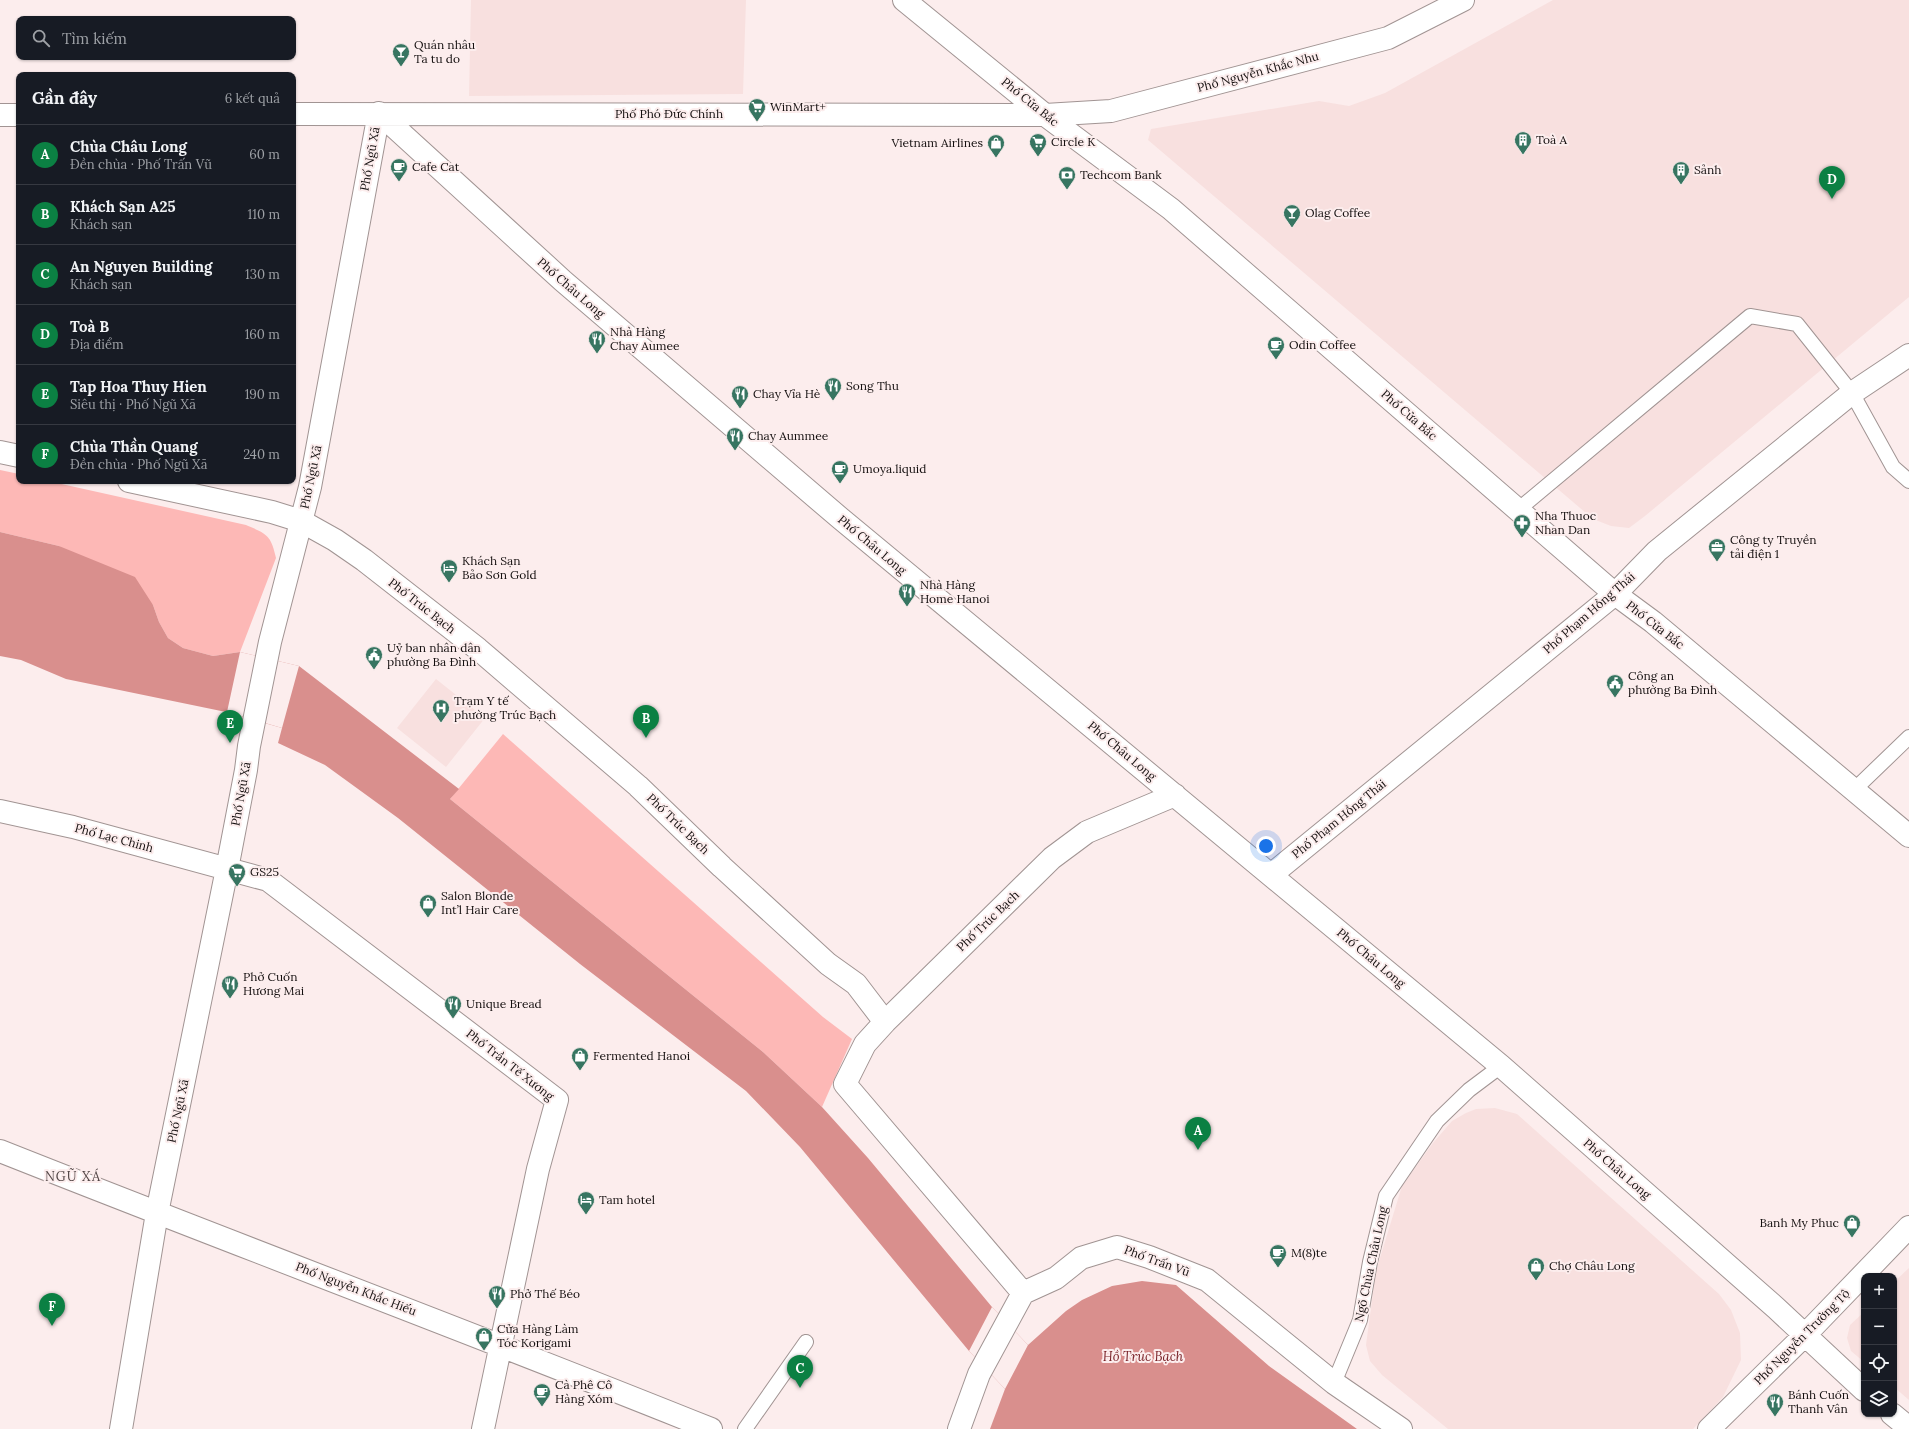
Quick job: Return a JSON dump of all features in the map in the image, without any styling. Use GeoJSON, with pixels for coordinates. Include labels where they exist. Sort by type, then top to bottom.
{"type":"FeatureCollection","features":[{"type":"Feature","properties":{"kind":"street","name":"Phố Cửa Bắc"},"geometry":{"type":"LineString","coordinates":[[904,0],[1044,114],[1171,209],[1519,509],[1615,594],[1659,627],[1855,789],[1909,836]]}},
{"type":"Feature","properties":{"kind":"street","name":"Phố Nguyễn Khắc Nhu"},"geometry":{"type":"LineString","coordinates":[[1044,114],[1111,111],[1388,38],[1463,0]]}},
{"type":"Feature","properties":{"kind":"street","name":"Phố Ngũ Xã"},"geometry":{"type":"LineString","coordinates":[[121,1429],[157,1213],[227,869],[246,770],[249,746],[270,642],[311,480],[379,113]]}},
{"type":"Feature","properties":{"kind":"street","name":"Phố Châu Long"},"geometry":{"type":"LineString","coordinates":[[379,113],[593,307],[840,518],[1501,1066],[1770,1303],[1861,1387]]}},
{"type":"Feature","properties":{"kind":"street","name":"Phố Phó Đức Chính"},"geometry":{"type":"LineString","coordinates":[[296,114],[1044,114]]}},
{"type":"Feature","properties":{"kind":"street"},"geometry":{"type":"LineString","coordinates":[[0,115],[16,116]]}},
{"type":"Feature","properties":{"kind":"street","name":"Phố Phạm Hồng Thái"},"geometry":{"type":"LineString","coordinates":[[1271,875],[1615,594],[1657,551],[1852,393],[1909,355]]}},
{"type":"Feature","properties":{"kind":"street"},"geometry":{"type":"LineString","coordinates":[[0,452],[16,455]]}},
{"type":"Feature","properties":{"kind":"street","name":"Phố Trúc Bạch"},"geometry":{"type":"LineString","coordinates":[[143,484],[272,512],[301,522],[335,540],[364,560],[478,650],[638,786],[722,867],[816,953],[856,984],[885,1022],[1052,858],[1087,832],[1175,795]]}},
{"type":"Feature","properties":{"kind":"street","name":"Phố Lạc Chinh"},"geometry":{"type":"LineString","coordinates":[[0,811],[73,827],[227,869]]}},
{"type":"Feature","properties":{"kind":"street","name":"Phố Trần Tế Xương"},"geometry":{"type":"LineString","coordinates":[[227,869],[268,880],[557,1100],[538,1169],[483,1429]]}},
{"type":"Feature","properties":{"kind":"street"},"geometry":{"type":"LineString","coordinates":[[885,1022],[864,1044],[845,1084],[1024,1292],[979,1374],[959,1429]]}},
{"type":"Feature","properties":{"kind":"street","name":"Phố Nguyễn Khắc Hiếu"},"geometry":{"type":"LineString","coordinates":[[0,1151],[157,1213],[501,1344],[711,1429]]}},
{"type":"Feature","properties":{"kind":"street","name":"Phố Nguyễn Trường Tộ"},"geometry":{"type":"LineString","coordinates":[[1709,1429],[1804,1336],[1909,1227]]}},
{"type":"Feature","properties":{"kind":"street","name":"Phố Trấn Vũ"},"geometry":{"type":"LineString","coordinates":[[1024,1292],[1056,1278],[1081,1258],[1117,1247],[1149,1257],[1207,1280],[1334,1383],[1402,1429]]}},
{"type":"Feature","properties":{"kind":"street"},"geometry":{"type":"LineString","coordinates":[[1896,1417],[1909,1428]]}},
{"type":"Feature","properties":{"kind":"lane"},"geometry":{"type":"LineString","coordinates":[[1519,509],[1750,316],[1797,324],[1852,393],[1893,467],[1909,481]]}},
{"type":"Feature","properties":{"kind":"lane"},"geometry":{"type":"LineString","coordinates":[[1855,789],[1909,737]]}},
{"type":"Feature","properties":{"kind":"lane","name":"Ngõ Chùa Châu Long"},"geometry":{"type":"LineString","coordinates":[[1334,1383],[1360,1320],[1370,1262],[1386,1196],[1437,1121],[1469,1090],[1501,1066]]}},
{"type":"Feature","properties":{"kind":"lane"},"geometry":{"type":"LineString","coordinates":[[744,1429],[806,1342]]}},
{"type":"Feature","properties":{"kind":"shaded area"},"geometry":{"type":"Polygon","coordinates":[[[471,0],[746,0],[743,94],[469,96],[471,0]]]}},
{"type":"Feature","properties":{"kind":"shaded area"},"geometry":{"type":"Polygon","coordinates":[[[1553,0],[1909,0],[1909,297],[1629,528],[1611,526],[1593,519],[1148,140],[1151,129],[1319,101],[1349,106],[1385,93],[1553,0]]]}},
{"type":"Feature","properties":{"kind":"shaded area"},"geometry":{"type":"Polygon","coordinates":[[[0,470],[16,473],[16,484],[62,484],[246,525],[267,536],[272,544],[276,558],[240,652],[213,656],[183,648],[168,638],[159,622],[153,605],[59,546],[0,532],[0,470]]]}},
{"type":"Feature","properties":{"kind":"shaded area","name":"Trạm Y tế phường Trúc Bạch"},"geometry":{"type":"Polygon","coordinates":[[[436,679],[485,718],[446,767],[397,728],[436,679]]]}},
{"type":"Feature","properties":{"kind":"shaded area"},"geometry":{"type":"Polygon","coordinates":[[[503,734],[823,1017],[852,1039],[822,1107],[763,1052],[450,799],[503,734]]]}},
{"type":"Feature","properties":{"kind":"shaded area","name":"Chợ Châu Long"},"geometry":{"type":"Polygon","coordinates":[[[1495,1108],[1517,1114],[1719,1294],[1731,1310],[1740,1333],[1741,1360],[1723,1397],[1693,1429],[1448,1429],[1382,1375],[1370,1361],[1366,1345],[1376,1271],[1402,1186],[1433,1143],[1452,1121],[1476,1109],[1495,1108]]]}},
{"type":"Feature","properties":{"kind":"shaded area"},"geometry":{"type":"Polygon","coordinates":[[[1909,1268],[1909,1400],[1897,1390],[1897,1279],[1909,1268]]]}},
{"type":"Feature","properties":{"kind":"shaded area"},"geometry":{"type":"Polygon","coordinates":[[[1861,1315],[1861,1359],[1851,1351],[1847,1338],[1850,1325],[1861,1315]]]}},
{"type":"Feature","properties":{"kind":"water","name":"Hồ Trúc Bạch"},"geometry":{"type":"Polygon","coordinates":[[[0,532],[59,546],[135,577],[153,605],[159,622],[168,638],[183,648],[213,656],[240,652],[299,666],[459,789],[450,799],[763,1052],[822,1107],[868,1158],[992,1307],[1028,1345],[1066,1311],[1082,1300],[1112,1286],[1142,1281],[1176,1285],[1269,1366],[1357,1429],[990,1429],[1005,1389],[969,1351],[800,1147],[746,1091],[580,964],[398,818],[325,765],[278,743],[282,728],[226,712],[66,679],[21,660],[0,656],[0,532]]]}},
{"type":"Feature","properties":{"kind":"pier"},"geometry":{"type":"Polygon","coordinates":[[[240,652],[299,666],[282,728],[227,712],[240,652]]]}},
{"type":"Feature","properties":{"kind":"pier"},"geometry":{"type":"Polygon","coordinates":[[[992,1307],[1028,1345],[1005,1389],[969,1351],[992,1307]]]}},
{"type":"Feature","properties":{"kind":"place","name":"Quán nhâu Ta tu do"},"geometry":{"type":"Point","coordinates":[401,67]}},
{"type":"Feature","properties":{"kind":"place","name":"WinMart+"},"geometry":{"type":"Point","coordinates":[757,122]}},
{"type":"Feature","properties":{"kind":"place","name":"Toà A"},"geometry":{"type":"Point","coordinates":[1523,155]}},
{"type":"Feature","properties":{"kind":"place","name":"Circle K"},"geometry":{"type":"Point","coordinates":[1038,157]}},
{"type":"Feature","properties":{"kind":"place","name":"Vietnam Airlines"},"geometry":{"type":"Point","coordinates":[996,158]}},
{"type":"Feature","properties":{"kind":"place","name":"Cafe Cat"},"geometry":{"type":"Point","coordinates":[399,182]}},
{"type":"Feature","properties":{"kind":"place","name":"Sảnh"},"geometry":{"type":"Point","coordinates":[1681,185]}},
{"type":"Feature","properties":{"kind":"place","name":"Techcom Bank"},"geometry":{"type":"Point","coordinates":[1067,190]}},
{"type":"Feature","properties":{"kind":"place","name":"Toà B"},"geometry":{"type":"Point","coordinates":[1832,199]}},
{"type":"Feature","properties":{"kind":"place","name":"Olag Coffee"},"geometry":{"type":"Point","coordinates":[1292,228]}},
{"type":"Feature","properties":{"kind":"place","name":"Nhà Hàng Chay Aumee"},"geometry":{"type":"Point","coordinates":[597,354]}},
{"type":"Feature","properties":{"kind":"place","name":"Odin Coffee"},"geometry":{"type":"Point","coordinates":[1276,360]}},
{"type":"Feature","properties":{"kind":"place","name":"Song Thu"},"geometry":{"type":"Point","coordinates":[833,401]}},
{"type":"Feature","properties":{"kind":"place","name":"Chay Vỉa Hè"},"geometry":{"type":"Point","coordinates":[740,409]}},
{"type":"Feature","properties":{"kind":"place","name":"Chay Aummee"},"geometry":{"type":"Point","coordinates":[735,451]}},
{"type":"Feature","properties":{"kind":"place","name":"Umoya.liquid"},"geometry":{"type":"Point","coordinates":[840,484]}},
{"type":"Feature","properties":{"kind":"place","name":"Nha Thuoc Nhan Dan"},"geometry":{"type":"Point","coordinates":[1522,538]}},
{"type":"Feature","properties":{"kind":"place","name":"Công ty Truyền tải điện 1"},"geometry":{"type":"Point","coordinates":[1717,562]}},
{"type":"Feature","properties":{"kind":"place","name":"Khách Sạn Bảo Sơn Gold"},"geometry":{"type":"Point","coordinates":[449,583]}},
{"type":"Feature","properties":{"kind":"place","name":"Nhà Hàng Home Hanoi"},"geometry":{"type":"Point","coordinates":[907,607]}},
{"type":"Feature","properties":{"kind":"place","name":"Uỷ ban nhân dân phường Ba Đình"},"geometry":{"type":"Point","coordinates":[374,670]}},
{"type":"Feature","properties":{"kind":"place","name":"Công an phường Ba Đình"},"geometry":{"type":"Point","coordinates":[1615,698]}},
{"type":"Feature","properties":{"kind":"place","name":"Trạm Y tế phường Trúc Bạch"},"geometry":{"type":"Point","coordinates":[441,723]}},
{"type":"Feature","properties":{"kind":"place","name":"Khách Sạn A25"},"geometry":{"type":"Point","coordinates":[646,738]}},
{"type":"Feature","properties":{"kind":"place","name":"Tap Hoa Thuy Hien"},"geometry":{"type":"Point","coordinates":[230,743]}},
{"type":"Feature","properties":{"kind":"place","name":"GS25"},"geometry":{"type":"Point","coordinates":[237,887]}},
{"type":"Feature","properties":{"kind":"place","name":"Salon Blonde Int’l Hair Care"},"geometry":{"type":"Point","coordinates":[428,918]}},
{"type":"Feature","properties":{"kind":"place","name":"Phở Cuốn Hương Mai"},"geometry":{"type":"Point","coordinates":[230,999]}},
{"type":"Feature","properties":{"kind":"place","name":"Unique Bread"},"geometry":{"type":"Point","coordinates":[453,1019]}},
{"type":"Feature","properties":{"kind":"place","name":"Fermented Hanoi"},"geometry":{"type":"Point","coordinates":[580,1071]}},
{"type":"Feature","properties":{"kind":"place","name":"Chùa Châu Long"},"geometry":{"type":"Point","coordinates":[1198,1150]}},
{"type":"Feature","properties":{"kind":"place","name":"Tam hotel"},"geometry":{"type":"Point","coordinates":[586,1215]}},
{"type":"Feature","properties":{"kind":"place","name":"Banh My Phuc"},"geometry":{"type":"Point","coordinates":[1852,1238]}},
{"type":"Feature","properties":{"kind":"place","name":"M(8)te"},"geometry":{"type":"Point","coordinates":[1278,1268]}},
{"type":"Feature","properties":{"kind":"place","name":"Chợ Châu Long"},"geometry":{"type":"Point","coordinates":[1536,1281]}},
{"type":"Feature","properties":{"kind":"place","name":"Phở Thế Béo"},"geometry":{"type":"Point","coordinates":[497,1309]}},
{"type":"Feature","properties":{"kind":"place","name":"Chùa Thần Quang"},"geometry":{"type":"Point","coordinates":[52,1326]}},
{"type":"Feature","properties":{"kind":"place","name":"Cửa Hàng Làm Tóc Korigami"},"geometry":{"type":"Point","coordinates":[484,1351]}},
{"type":"Feature","properties":{"kind":"place","name":"An Nguyen Building"},"geometry":{"type":"Point","coordinates":[800,1388]}},
{"type":"Feature","properties":{"kind":"place","name":"Cà Phê Cô Hàng Xóm"},"geometry":{"type":"Point","coordinates":[542,1407]}},
{"type":"Feature","properties":{"kind":"place","name":"Bánh Cuốn Thanh Vân"},"geometry":{"type":"Point","coordinates":[1775,1417]}},
{"type":"Feature","properties":{"kind":"district","name":"NGŨ XÁ"},"geometry":{"type":"Point","coordinates":[73,1176]}}]}
